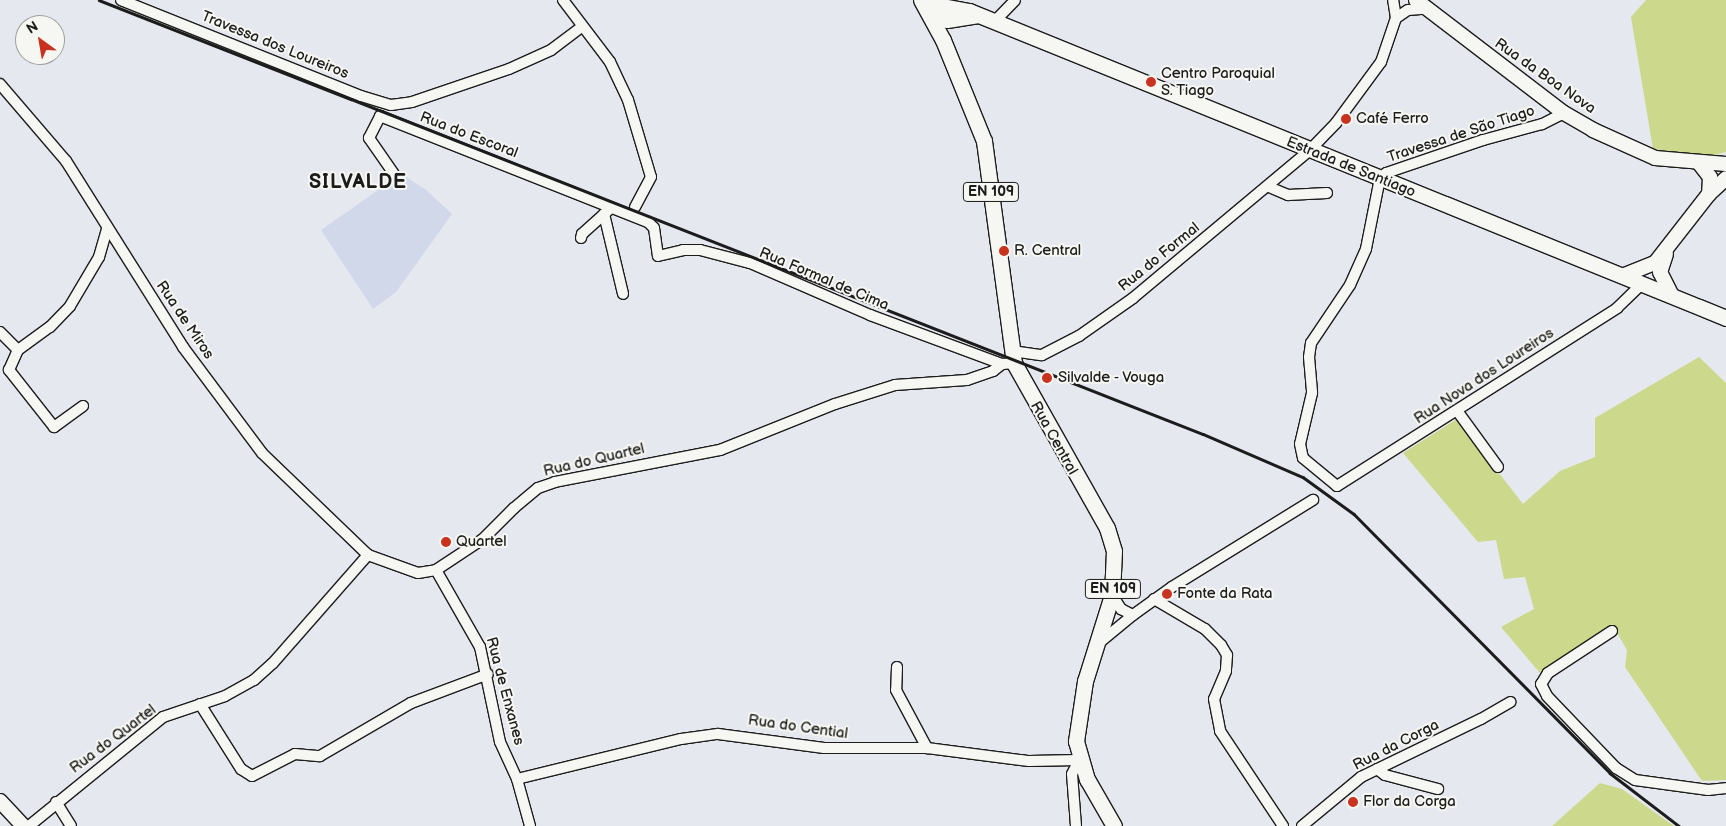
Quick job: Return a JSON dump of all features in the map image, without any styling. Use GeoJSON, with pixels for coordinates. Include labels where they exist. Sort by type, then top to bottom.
{"type":"FeatureCollection","features":[{"type":"Feature","properties":{"kind":"main road","name":"Rua da Boa Nova"},"geometry":{"type":"LineString","coordinates":[[1420,4],[1564,113],[1593,130],[1655,158],[1726,164]]}},
{"type":"Feature","properties":{"kind":"main road","name":"Estrada de Santiago"},"geometry":{"type":"LineString","coordinates":[[939,17],[977,15],[1726,318]]}},
{"type":"Feature","properties":{"kind":"main road","name":"Rua Central"},"geometry":{"type":"LineString","coordinates":[[939,17],[984,141],[1009,359],[1107,528],[1114,551],[1112,595],[1078,720],[1076,741],[1079,760],[1114,826]]}},
{"type":"Feature","properties":{"kind":"main road"},"geometry":{"type":"LineString","coordinates":[[1699,163],[1710,177],[1709,194]]}},
{"type":"Feature","properties":{"kind":"main road"},"geometry":{"type":"LineString","coordinates":[[1642,284],[1655,281],[1658,267],[1670,246],[1709,194],[1726,178]]}},
{"type":"Feature","properties":{"kind":"main road"},"geometry":{"type":"LineString","coordinates":[[1622,276],[1658,267]]}},
{"type":"Feature","properties":{"kind":"main road"},"geometry":{"type":"LineString","coordinates":[[1658,267],[1672,296]]}},
{"type":"Feature","properties":{"kind":"main road"},"geometry":{"type":"LineString","coordinates":[[0,801],[23,826]]}},
{"type":"Feature","properties":{"kind":"street","name":"Travessa dos Loureiros"},"geometry":{"type":"LineString","coordinates":[[121,0],[391,105],[412,102],[509,69],[551,50],[581,27]]}},
{"type":"Feature","properties":{"kind":"street"},"geometry":{"type":"LineString","coordinates":[[563,0],[581,27],[595,42],[621,81],[647,162],[650,182],[635,206]]}},
{"type":"Feature","properties":{"kind":"street"},"geometry":{"type":"LineString","coordinates":[[994,22],[1015,0]]}},
{"type":"Feature","properties":{"kind":"street"},"geometry":{"type":"LineString","coordinates":[[1393,0],[1396,18],[1420,4]]}},
{"type":"Feature","properties":{"kind":"street","name":"Rua do Formal"},"geometry":{"type":"LineString","coordinates":[[1009,359],[1042,355],[1078,336],[1133,298],[1269,188],[1309,150],[1368,83],[1387,48],[1396,18]]}},
{"type":"Feature","properties":{"kind":"street","name":"Rua de Miros"},"geometry":{"type":"LineString","coordinates":[[0,84],[66,161],[107,229],[184,347],[262,453],[368,555]]}},
{"type":"Feature","properties":{"kind":"street","name":"Travessa de São Tiago"},"geometry":{"type":"LineString","coordinates":[[1337,486],[1308,464],[1300,451],[1312,393],[1308,357],[1311,343],[1350,285],[1366,249],[1380,178],[1386,173],[1483,140],[1542,124],[1564,113]]}},
{"type":"Feature","properties":{"kind":"street","name":"Rua do Escoral"},"geometry":{"type":"LineString","coordinates":[[394,174],[369,138],[380,116],[608,211],[654,228]]}},
{"type":"Feature","properties":{"kind":"street"},"geometry":{"type":"LineString","coordinates":[[1269,188],[1288,196],[1327,194]]}},
{"type":"Feature","properties":{"kind":"street"},"geometry":{"type":"LineString","coordinates":[[581,238],[582,234],[608,211]]}},
{"type":"Feature","properties":{"kind":"street"},"geometry":{"type":"LineString","coordinates":[[608,211],[623,294]]}},
{"type":"Feature","properties":{"kind":"street","name":"Rua Formal de Cima"},"geometry":{"type":"LineString","coordinates":[[654,228],[658,256],[683,250],[700,250],[750,264],[870,315],[1009,359]]}},
{"type":"Feature","properties":{"kind":"street"},"geometry":{"type":"LineString","coordinates":[[83,406],[54,427],[12,376],[11,360],[18,350],[50,327],[70,306],[99,257],[107,229]]}},
{"type":"Feature","properties":{"kind":"street","name":"Rua Nova dos Loureiros"},"geometry":{"type":"LineString","coordinates":[[1337,486],[1458,412],[1617,308],[1642,284]]}},
{"type":"Feature","properties":{"kind":"street"},"geometry":{"type":"LineString","coordinates":[[0,332],[18,350]]}},
{"type":"Feature","properties":{"kind":"street","name":"Rua do Quartel"},"geometry":{"type":"LineString","coordinates":[[436,570],[483,539],[538,488],[555,482],[720,450],[834,404],[895,385],[967,380],[993,371],[1009,359]]}},
{"type":"Feature","properties":{"kind":"street"},"geometry":{"type":"LineString","coordinates":[[1458,412],[1498,467]]}},
{"type":"Feature","properties":{"kind":"street"},"geometry":{"type":"LineString","coordinates":[[1098,644],[1154,599],[1313,500]]}},
{"type":"Feature","properties":{"kind":"street"},"geometry":{"type":"LineString","coordinates":[[368,555],[418,573],[436,570]]}},
{"type":"Feature","properties":{"kind":"street","name":"Rua do Quartel"},"geometry":{"type":"LineString","coordinates":[[29,826],[56,802],[164,717],[225,696],[267,668],[368,555]]}},
{"type":"Feature","properties":{"kind":"street","name":"Rua de Enxanes"},"geometry":{"type":"LineString","coordinates":[[436,570],[471,626],[488,674],[500,742],[517,779],[530,826]]}},
{"type":"Feature","properties":{"kind":"street"},"geometry":{"type":"LineString","coordinates":[[1112,595],[1121,609],[1133,614]]}},
{"type":"Feature","properties":{"kind":"street"},"geometry":{"type":"LineString","coordinates":[[1154,599],[1205,629],[1224,650],[1226,670],[1214,700],[1220,731],[1283,826]]}},
{"type":"Feature","properties":{"kind":"street"},"geometry":{"type":"LineString","coordinates":[[1612,631],[1548,673],[1541,684],[1547,696],[1616,768],[1636,780],[1708,790],[1726,788]]}},
{"type":"Feature","properties":{"kind":"street"},"geometry":{"type":"LineString","coordinates":[[897,667],[896,690],[927,748]]}},
{"type":"Feature","properties":{"kind":"street"},"geometry":{"type":"LineString","coordinates":[[200,704],[241,769],[252,776],[295,754],[320,756],[411,703],[488,674]]}},
{"type":"Feature","properties":{"kind":"street","name":"Rua da Corga"},"geometry":{"type":"LineString","coordinates":[[1302,826],[1361,777],[1511,702]]}},
{"type":"Feature","properties":{"kind":"street","name":"Rua do Cential"},"geometry":{"type":"LineString","coordinates":[[517,779],[681,739],[718,734],[850,750],[927,748],[1029,761],[1079,760]]}},
{"type":"Feature","properties":{"kind":"street"},"geometry":{"type":"LineString","coordinates":[[1076,826],[1072,774],[1079,760]]}},
{"type":"Feature","properties":{"kind":"street"},"geometry":{"type":"LineString","coordinates":[[1377,769],[1385,775],[1438,789]]}},
{"type":"Feature","properties":{"kind":"street"},"geometry":{"type":"LineString","coordinates":[[56,802],[71,826]]}},
{"type":"Feature","properties":{"kind":"shaded area"},"geometry":{"type":"Polygon","coordinates":[[[401,174],[425,189],[452,214],[396,292],[373,309],[321,230],[401,174]]]}},
{"type":"Feature","properties":{"kind":"green space"},"geometry":{"type":"Polygon","coordinates":[[[1646,0],[1726,0],[1726,152],[1707,157],[1653,149],[1631,17],[1646,0]]]}},
{"type":"Feature","properties":{"kind":"green space"},"geometry":{"type":"Polygon","coordinates":[[[1699,357],[1726,383],[1726,780],[1702,781],[1625,667],[1627,650],[1612,624],[1540,673],[1501,627],[1534,609],[1525,577],[1504,579],[1496,540],[1478,542],[1403,453],[1457,419],[1523,504],[1560,471],[1595,457],[1595,418],[1699,357]]]}},
{"type":"Feature","properties":{"kind":"green space"},"geometry":{"type":"Polygon","coordinates":[[[1600,783],[1622,789],[1674,826],[1552,826],[1600,783]]]}},
{"type":"Feature","properties":{"kind":"railway"},"geometry":{"type":"LineString","coordinates":[[99,0],[1203,434],[1303,477],[1354,514],[1610,773],[1679,826]]}},
{"type":"Feature","properties":{"kind":"place","name":"Centro Paroquial S. Tiago"},"geometry":{"type":"Point","coordinates":[1151,82]}},
{"type":"Feature","properties":{"kind":"place","name":"Café Ferro"},"geometry":{"type":"Point","coordinates":[1346,119]}},
{"type":"Feature","properties":{"kind":"place","name":"R. Central"},"geometry":{"type":"Point","coordinates":[1004,251]}},
{"type":"Feature","properties":{"kind":"place","name":"Silvalde - Vouga"},"geometry":{"type":"Point","coordinates":[1047,378]}},
{"type":"Feature","properties":{"kind":"place","name":"Quartel"},"geometry":{"type":"Point","coordinates":[446,542]}},
{"type":"Feature","properties":{"kind":"place","name":"Fonte da Rata"},"geometry":{"type":"Point","coordinates":[1167,594]}},
{"type":"Feature","properties":{"kind":"place","name":"Flor da Corga"},"geometry":{"type":"Point","coordinates":[1353,802]}},
{"type":"Feature","properties":{"kind":"district","name":"SILVALDE"},"geometry":{"type":"Point","coordinates":[358,182]}}]}
